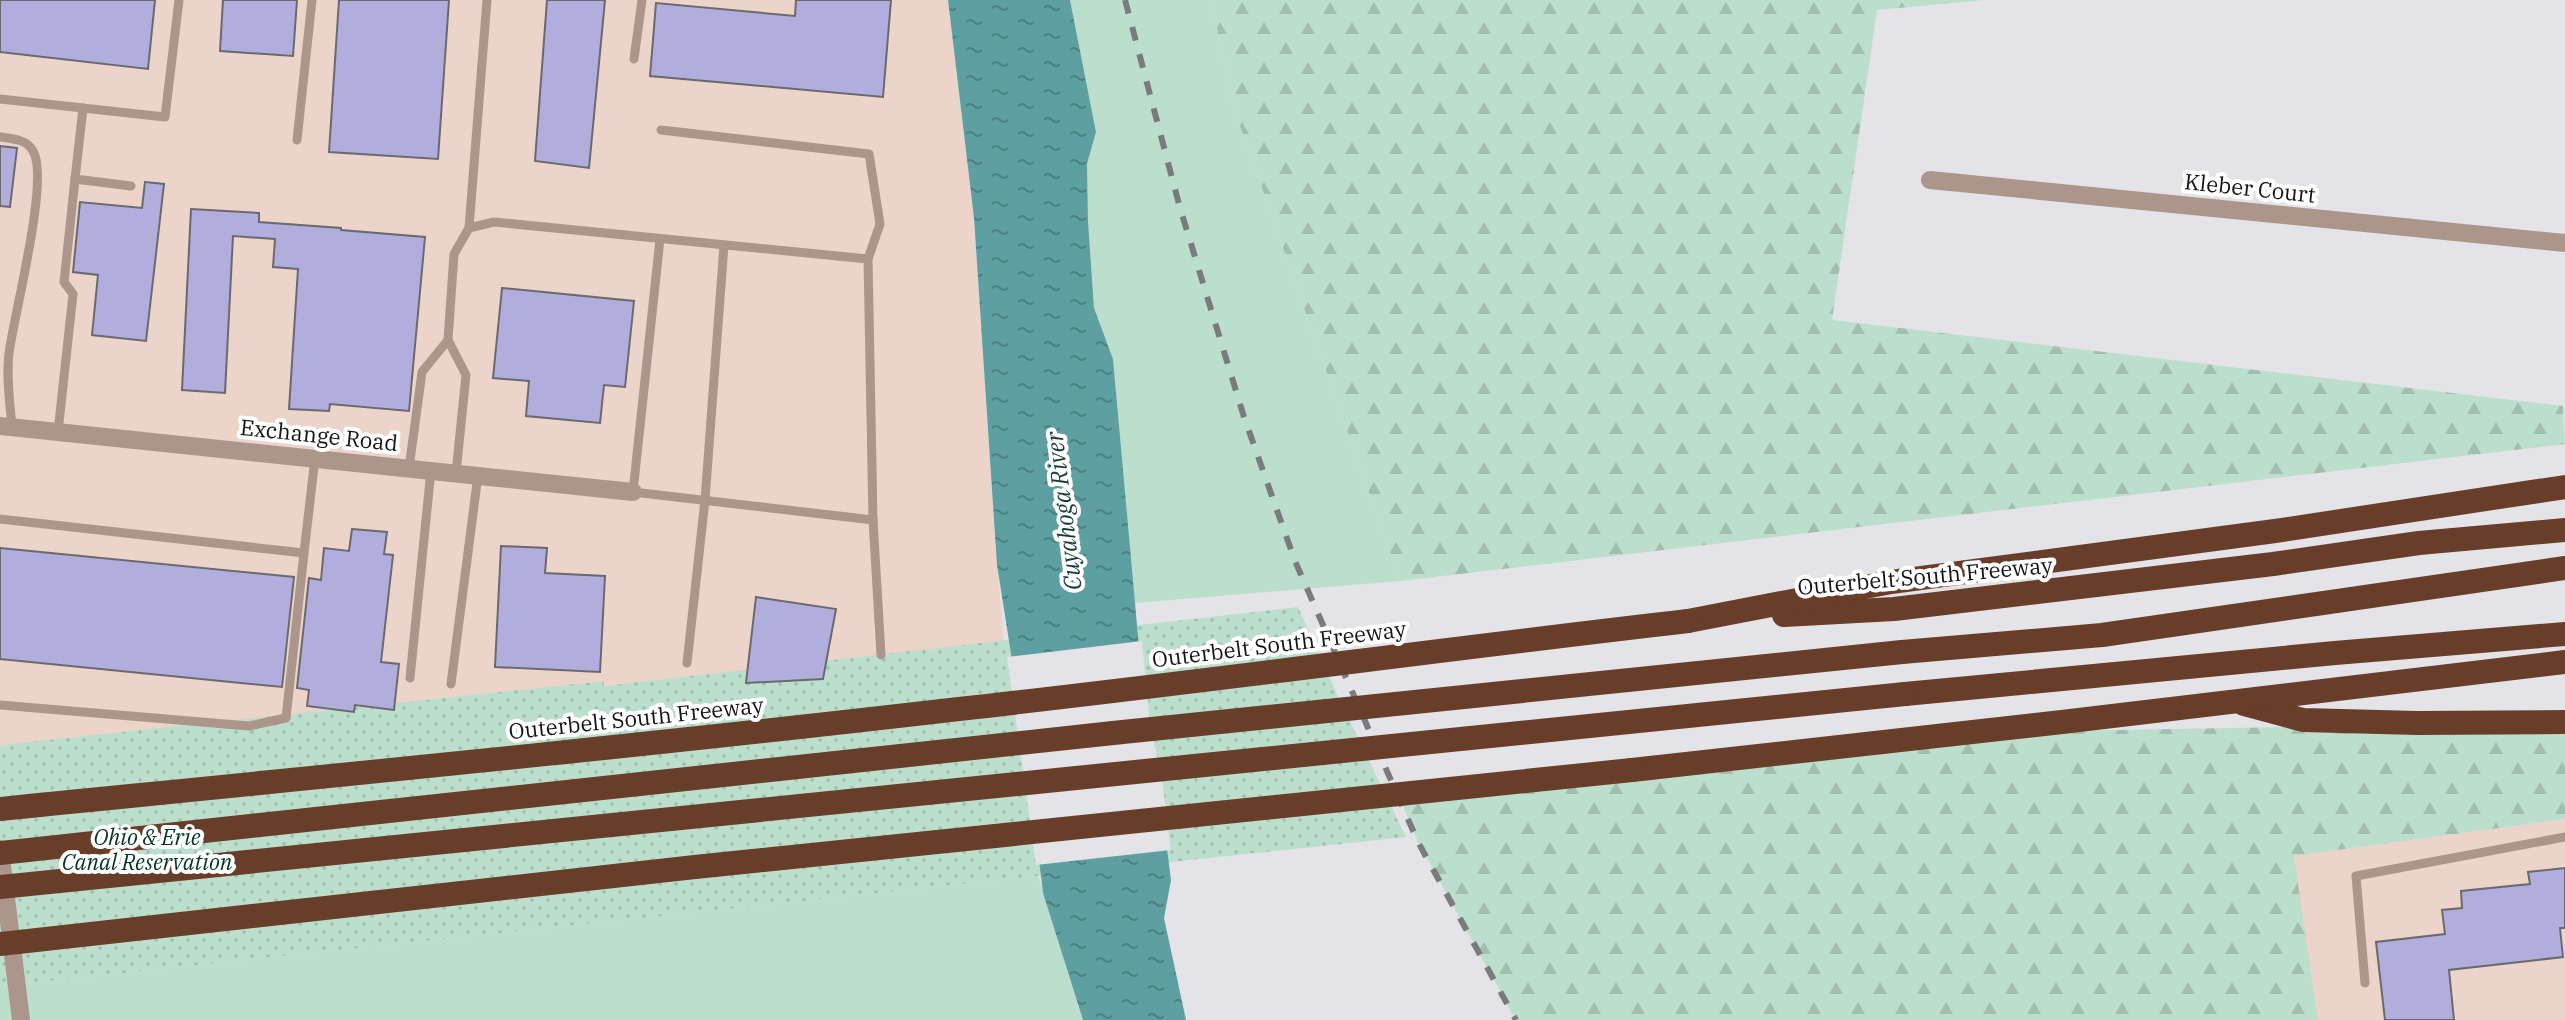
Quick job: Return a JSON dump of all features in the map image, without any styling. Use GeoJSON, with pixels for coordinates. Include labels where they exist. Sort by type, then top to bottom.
{"type":"FeatureCollection","features":[{"type":"Feature","properties":{"kind":"highway"},"geometry":{"type":"LineString","coordinates":[[1688,621],[1891,582],[2260,534],[2565,487]]}},
{"type":"Feature","properties":{"kind":"highway","name":"Outerbelt South Freeway"},"geometry":{"type":"LineString","coordinates":[[0,809],[926,713],[1688,621],[1894,609],[2419,543],[2565,530]]}},
{"type":"Feature","properties":{"kind":"highway"},"geometry":{"type":"LineString","coordinates":[[0,851],[1097,734],[1902,652],[2102,635],[2565,568]]}},
{"type":"Feature","properties":{"kind":"highway"},"geometry":{"type":"LineString","coordinates":[[0,887],[1905,694],[2565,634]]}},
{"type":"Feature","properties":{"kind":"highway"},"geometry":{"type":"LineString","coordinates":[[0,944],[695,867],[1647,769],[2565,662]]}},
{"type":"Feature","properties":{"kind":"highway"},"geometry":{"type":"LineString","coordinates":[[2230,701],[2303,720],[2565,722]]}},
{"type":"Feature","properties":{"kind":"street","name":"Kleber Court"},"geometry":{"type":"LineString","coordinates":[[1930,180],[2565,243]]}},
{"type":"Feature","properties":{"kind":"street","name":"Exchange Road"},"geometry":{"type":"LineString","coordinates":[[6,427],[633,492]]}},
{"type":"Feature","properties":{"kind":"street"},"geometry":{"type":"LineString","coordinates":[[0,851],[21,1020]]}},
{"type":"Feature","properties":{"kind":"lane"},"geometry":{"type":"LineString","coordinates":[[0,99],[165,117],[179,0]]}},
{"type":"Feature","properties":{"kind":"lane"},"geometry":{"type":"LineString","coordinates":[[297,140],[312,0]]}},
{"type":"Feature","properties":{"kind":"lane"},"geometry":{"type":"LineString","coordinates":[[456,473],[466,375],[448,340],[454,254],[469,228],[487,0]]}},
{"type":"Feature","properties":{"kind":"lane"},"geometry":{"type":"LineString","coordinates":[[634,59],[642,0]]}},
{"type":"Feature","properties":{"kind":"lane"},"geometry":{"type":"LineString","coordinates":[[58,432],[73,294],[64,282],[83,108]]}},
{"type":"Feature","properties":{"kind":"lane"},"geometry":{"type":"LineString","coordinates":[[661,130],[869,154],[880,224],[868,259],[873,520],[881,655]]}},
{"type":"Feature","properties":{"kind":"lane"},"geometry":{"type":"LineString","coordinates":[[0,137],[25,142],[34,151],[38,172],[34,224],[9,355],[6,427]]}},
{"type":"Feature","properties":{"kind":"lane"},"geometry":{"type":"LineString","coordinates":[[75,179],[131,186]]}},
{"type":"Feature","properties":{"kind":"lane"},"geometry":{"type":"LineString","coordinates":[[469,228],[494,222],[868,259]]}},
{"type":"Feature","properties":{"kind":"lane"},"geometry":{"type":"LineString","coordinates":[[660,239],[633,492],[873,520]]}},
{"type":"Feature","properties":{"kind":"lane"},"geometry":{"type":"LineString","coordinates":[[687,663],[705,500],[724,245]]}},
{"type":"Feature","properties":{"kind":"lane"},"geometry":{"type":"LineString","coordinates":[[409,468],[422,372],[448,340]]}},
{"type":"Feature","properties":{"kind":"lane"},"geometry":{"type":"LineString","coordinates":[[0,705],[249,726],[286,718],[315,458]]}},
{"type":"Feature","properties":{"kind":"lane"},"geometry":{"type":"LineString","coordinates":[[410,678],[431,470]]}},
{"type":"Feature","properties":{"kind":"lane"},"geometry":{"type":"LineString","coordinates":[[451,684],[478,475]]}},
{"type":"Feature","properties":{"kind":"lane"},"geometry":{"type":"LineString","coordinates":[[0,519],[304,553]]}},
{"type":"Feature","properties":{"kind":"lane"},"geometry":{"type":"LineString","coordinates":[[2365,983],[2356,876],[2565,837]]}},
{"type":"Feature","properties":{"kind":"shaded area"},"geometry":{"type":"Polygon","coordinates":[[[0,0],[948,0],[974,218],[997,565],[1010,703],[0,804],[0,0]]]}},
{"type":"Feature","properties":{"kind":"shaded area"},"geometry":{"type":"Polygon","coordinates":[[[2565,819],[2565,1020],[2318,1020],[2293,856],[2565,819]]]}},
{"type":"Feature","properties":{"kind":"green space"},"geometry":{"type":"Polygon","coordinates":[[[1070,0],[1211,0],[1234,109],[1400,581],[1134,603],[1113,359],[1094,308],[1087,164],[1096,132],[1070,0]]]}},
{"type":"Feature","properties":{"kind":"green space"},"geometry":{"type":"Polygon","coordinates":[[[1211,0],[1984,0],[1877,10],[1832,320],[2563,406],[2565,444],[1400,581],[1234,109],[1211,0]]]}},
{"type":"Feature","properties":{"kind":"green space","name":"Ohio & Erie Canal Reservation"},"geometry":{"type":"Polygon","coordinates":[[[1298,607],[1406,837],[0,986],[0,745],[604,681],[604,686],[1298,607]]]}},
{"type":"Feature","properties":{"kind":"green space"},"geometry":{"type":"Polygon","coordinates":[[[2565,722],[2565,819],[2294,856],[2318,1020],[1516,1020],[1418,842],[1396,789],[2059,731],[2565,722]]]}},
{"type":"Feature","properties":{"kind":"green space"},"geometry":{"type":"Polygon","coordinates":[[[1038,876],[1083,1020],[0,1020],[0,986],[1038,876]]]}},
{"type":"Feature","properties":{"kind":"water","name":"Cuyahoga River"},"geometry":{"type":"Polygon","coordinates":[[[948,0],[1070,0],[1096,132],[1087,164],[1094,308],[1113,359],[1146,725],[1158,779],[1171,880],[1164,918],[1186,1020],[1083,1020],[1043,893],[1024,736],[997,565],[974,218],[948,0]]]}},
{"type":"Feature","properties":{"kind":"pier"},"geometry":{"type":"Polygon","coordinates":[[[1142,641],[1150,724],[1162,779],[1171,850],[1036,865],[1007,657],[1142,641]]]}},
{"type":"Feature","properties":{"kind":"building"},"geometry":{"type":"Polygon","coordinates":[[[0,0],[155,0],[148,69],[0,52],[0,0]]]}},
{"type":"Feature","properties":{"kind":"building"},"geometry":{"type":"Polygon","coordinates":[[[223,0],[297,0],[293,56],[220,51],[223,0]]]}},
{"type":"Feature","properties":{"kind":"building"},"geometry":{"type":"Polygon","coordinates":[[[339,0],[449,0],[438,159],[329,152],[339,0]]]}},
{"type":"Feature","properties":{"kind":"building"},"geometry":{"type":"Polygon","coordinates":[[[547,0],[605,0],[589,168],[535,161],[547,0]]]}},
{"type":"Feature","properties":{"kind":"building"},"geometry":{"type":"Polygon","coordinates":[[[796,0],[891,0],[883,97],[650,76],[656,3],[795,16],[796,0]]]}},
{"type":"Feature","properties":{"kind":"building"},"geometry":{"type":"Polygon","coordinates":[[[0,146],[17,148],[10,207],[0,206],[0,146]]]}},
{"type":"Feature","properties":{"kind":"building"},"geometry":{"type":"Polygon","coordinates":[[[145,182],[164,184],[146,341],[92,335],[98,275],[73,272],[80,202],[142,208],[145,182]]]}},
{"type":"Feature","properties":{"kind":"building"},"geometry":{"type":"Polygon","coordinates":[[[191,209],[259,213],[259,222],[425,237],[409,411],[330,404],[329,411],[289,409],[298,269],[273,267],[275,239],[233,236],[225,393],[182,390],[191,209]]]}},
{"type":"Feature","properties":{"kind":"building"},"geometry":{"type":"Polygon","coordinates":[[[502,288],[634,301],[625,387],[604,385],[600,423],[526,416],[529,381],[493,378],[502,288]]]}},
{"type":"Feature","properties":{"kind":"building"},"geometry":{"type":"Polygon","coordinates":[[[352,529],[387,532],[384,554],[393,555],[381,662],[399,664],[394,710],[355,705],[354,712],[307,706],[309,690],[297,688],[309,578],[321,580],[324,548],[349,551],[352,529]]]}},
{"type":"Feature","properties":{"kind":"building"},"geometry":{"type":"Polygon","coordinates":[[[501,546],[547,548],[545,573],[605,576],[600,672],[495,667],[501,546]]]}},
{"type":"Feature","properties":{"kind":"building"},"geometry":{"type":"Polygon","coordinates":[[[0,548],[294,577],[282,687],[0,659],[0,548]]]}},
{"type":"Feature","properties":{"kind":"building"},"geometry":{"type":"Polygon","coordinates":[[[756,597],[836,609],[823,679],[746,683],[756,597]]]}},
{"type":"Feature","properties":{"kind":"building"},"geometry":{"type":"Polygon","coordinates":[[[2565,868],[2565,928],[2560,928],[2563,957],[2449,970],[2454,1020],[2385,1020],[2376,942],[2445,934],[2442,910],[2462,908],[2461,891],[2530,884],[2528,872],[2565,868]]]}},
{"type":"Feature","properties":{"kind":"railway"},"geometry":{"type":"LineString","coordinates":[[1125,0],[1180,208],[1244,417],[1295,561],[1418,842],[1516,1020]]}}]}
